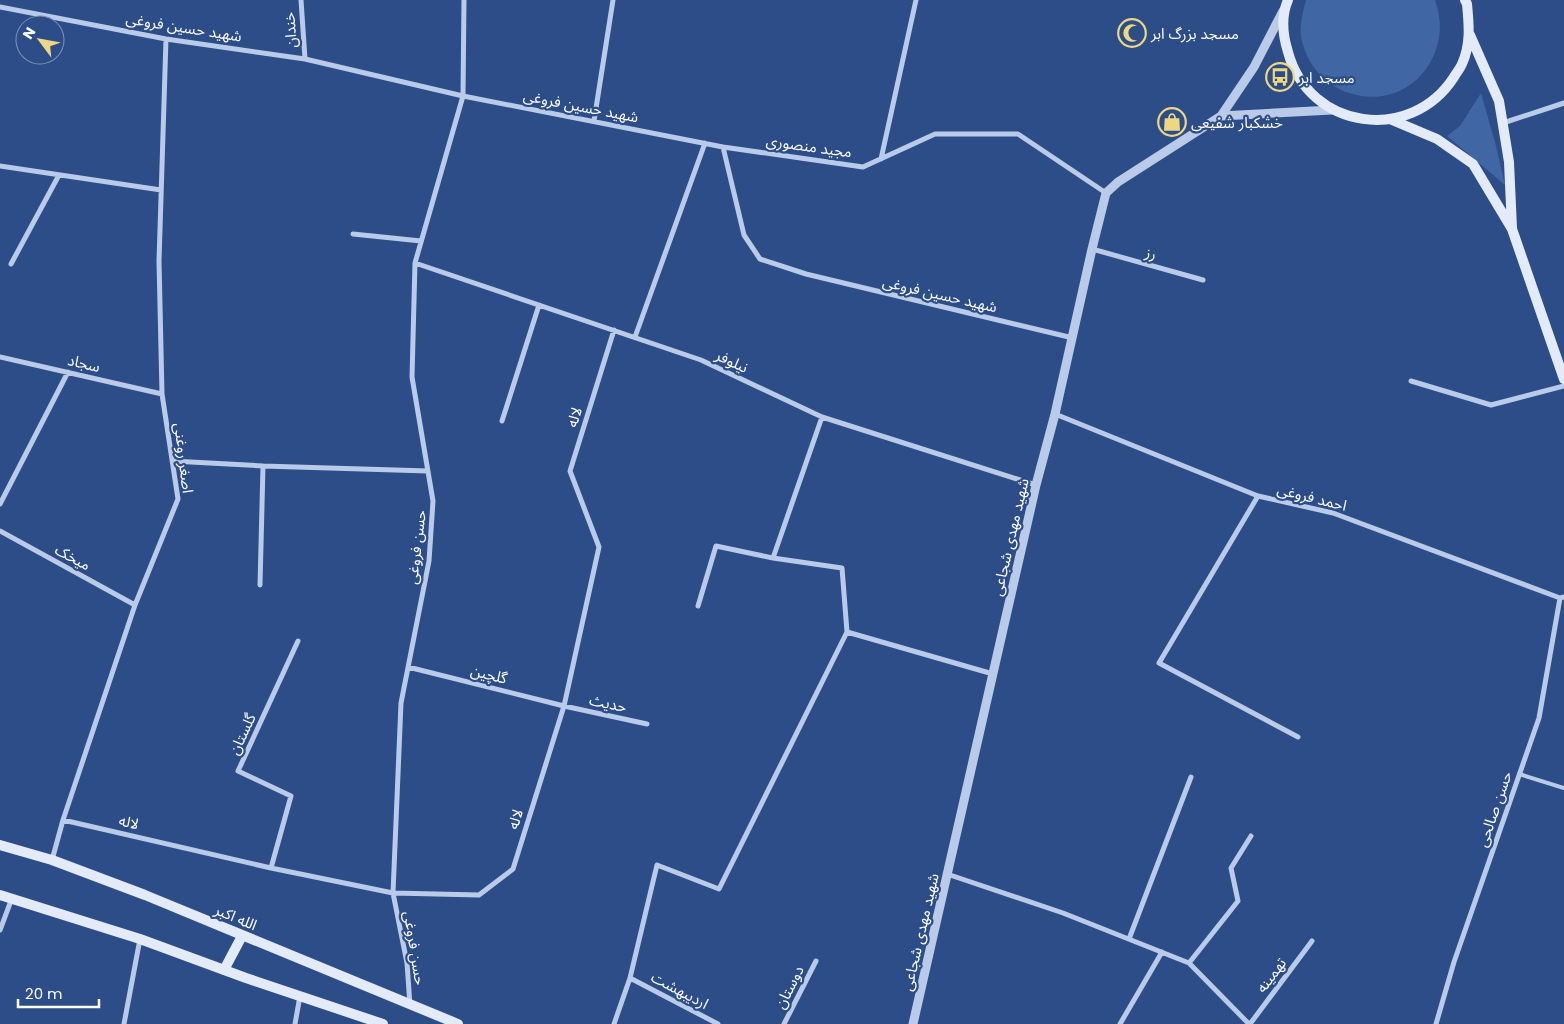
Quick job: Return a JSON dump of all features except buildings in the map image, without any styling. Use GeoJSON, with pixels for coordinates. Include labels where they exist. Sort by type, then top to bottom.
{"type":"FeatureCollection","features":[{"type":"Feature","properties":{"kind":"main road"},"geometry":{"type":"LineString","coordinates":[[1465,0],[1470,35],[1499,101],[1509,162],[1512,229]]}},
{"type":"Feature","properties":{"kind":"main road"},"geometry":{"type":"LineString","coordinates":[[1287,3],[1284,37],[1292,66],[1308,92],[1332,110],[1362,120],[1392,120],[1421,110],[1445,91],[1462,65],[1470,35]]}},
{"type":"Feature","properties":{"kind":"main road"},"geometry":{"type":"LineString","coordinates":[[1392,120],[1438,139],[1473,164],[1512,229],[1564,379]]}},
{"type":"Feature","properties":{"kind":"main road","name":"الله اکبر"},"geometry":{"type":"LineString","coordinates":[[0,844],[52,860],[145,895],[458,1024]]}},
{"type":"Feature","properties":{"kind":"main road"},"geometry":{"type":"LineString","coordinates":[[0,894],[140,939],[224,970],[383,1024]]}},
{"type":"Feature","properties":{"kind":"main road"},"geometry":{"type":"LineString","coordinates":[[224,970],[242,936]]}},
{"type":"Feature","properties":{"kind":"street","name":"خندان"},"geometry":{"type":"LineString","coordinates":[[301,0],[305,59]]}},
{"type":"Feature","properties":{"kind":"street","name":"حسن فروغی"},"geometry":{"type":"LineString","coordinates":[[410,1005],[407,963],[393,893],[401,703],[429,561],[433,501],[412,377],[415,263],[463,96],[464,0]]}},
{"type":"Feature","properties":{"kind":"street"},"geometry":{"type":"LineString","coordinates":[[594,121],[613,0]]}},
{"type":"Feature","properties":{"kind":"street"},"geometry":{"type":"LineString","coordinates":[[881,159],[916,0]]}},
{"type":"Feature","properties":{"kind":"street"},"geometry":{"type":"LineString","coordinates":[[1106,193],[1118,182],[1221,116],[1254,67],[1287,3]]}},
{"type":"Feature","properties":{"kind":"street","name":"شهید حسین فروغی"},"geometry":{"type":"LineString","coordinates":[[0,7],[166,39],[305,59],[463,96],[723,147],[744,236],[760,259],[806,274],[1073,338]]}},
{"type":"Feature","properties":{"kind":"street","name":"اصغر روغنی"},"geometry":{"type":"LineString","coordinates":[[52,860],[63,820],[135,605],[178,499],[162,394],[159,261],[166,39]]}},
{"type":"Feature","properties":{"kind":"street"},"geometry":{"type":"LineString","coordinates":[[1503,123],[1564,103]]}},
{"type":"Feature","properties":{"kind":"street"},"geometry":{"type":"LineString","coordinates":[[1221,116],[1332,110]]}},
{"type":"Feature","properties":{"kind":"street","name":"مجید منصوری"},"geometry":{"type":"LineString","coordinates":[[723,147],[863,167],[935,134],[1018,134],[1106,193]]}},
{"type":"Feature","properties":{"kind":"street"},"geometry":{"type":"LineString","coordinates":[[635,337],[705,143]]}},
{"type":"Feature","properties":{"kind":"street"},"geometry":{"type":"LineString","coordinates":[[0,166],[161,190]]}},
{"type":"Feature","properties":{"kind":"street"},"geometry":{"type":"LineString","coordinates":[[11,264],[59,175]]}},
{"type":"Feature","properties":{"kind":"street","name":"شهید مهدی شجاعی"},"geometry":{"type":"LineString","coordinates":[[913,1024],[1036,485],[1055,414],[1106,193]]}},
{"type":"Feature","properties":{"kind":"street"},"geometry":{"type":"LineString","coordinates":[[353,234],[421,241]]}},
{"type":"Feature","properties":{"kind":"street","name":"رز"},"geometry":{"type":"LineString","coordinates":[[1092,249],[1203,280]]}},
{"type":"Feature","properties":{"kind":"street","name":"نیلوفر"},"geometry":{"type":"LineString","coordinates":[[415,263],[701,360],[822,417],[1036,485]]}},
{"type":"Feature","properties":{"kind":"street"},"geometry":{"type":"LineString","coordinates":[[502,421],[539,305]]}},
{"type":"Feature","properties":{"kind":"street","name":"لاله"},"geometry":{"type":"LineString","coordinates":[[63,820],[271,868],[393,893],[479,895],[513,869],[564,706],[599,547],[570,471],[614,330]]}},
{"type":"Feature","properties":{"kind":"street","name":"سجاد"},"geometry":{"type":"LineString","coordinates":[[0,357],[162,394]]}},
{"type":"Feature","properties":{"kind":"street"},"geometry":{"type":"LineString","coordinates":[[0,504],[68,372]]}},
{"type":"Feature","properties":{"kind":"street"},"geometry":{"type":"LineString","coordinates":[[1411,382],[1491,405],[1564,386]]}},
{"type":"Feature","properties":{"kind":"street","name":"احمد فروغی"},"geometry":{"type":"LineString","coordinates":[[1055,414],[1258,496],[1333,513],[1562,598]]}},
{"type":"Feature","properties":{"kind":"street"},"geometry":{"type":"LineString","coordinates":[[773,558],[822,417]]}},
{"type":"Feature","properties":{"kind":"street"},"geometry":{"type":"LineString","coordinates":[[172,461],[428,471]]}},
{"type":"Feature","properties":{"kind":"street"},"geometry":{"type":"LineString","coordinates":[[260,585],[263,466]]}},
{"type":"Feature","properties":{"kind":"street"},"geometry":{"type":"LineString","coordinates":[[1258,496],[1159,663],[1298,737]]}},
{"type":"Feature","properties":{"kind":"street","name":"میخک"},"geometry":{"type":"LineString","coordinates":[[0,531],[135,605]]}},
{"type":"Feature","properties":{"kind":"street"},"geometry":{"type":"LineString","coordinates":[[614,1024],[630,978],[657,865],[718,889],[847,632],[842,568],[773,558],[716,546],[698,606]]}},
{"type":"Feature","properties":{"kind":"street","name":"حسن صالحی"},"geometry":{"type":"LineString","coordinates":[[1436,1024],[1454,962],[1538,718],[1562,598]]}},
{"type":"Feature","properties":{"kind":"street"},"geometry":{"type":"LineString","coordinates":[[847,632],[993,674]]}},
{"type":"Feature","properties":{"kind":"street","name":"گلستان"},"geometry":{"type":"LineString","coordinates":[[271,868],[291,796],[238,771],[298,641]]}},
{"type":"Feature","properties":{"kind":"street","name":"گلچین"},"geometry":{"type":"LineString","coordinates":[[408,667],[564,706]]}},
{"type":"Feature","properties":{"kind":"street","name":"حدیث"},"geometry":{"type":"LineString","coordinates":[[564,706],[647,724]]}},
{"type":"Feature","properties":{"kind":"street"},"geometry":{"type":"LineString","coordinates":[[1129,940],[1191,777]]}},
{"type":"Feature","properties":{"kind":"street"},"geometry":{"type":"LineString","coordinates":[[1189,963],[1238,901],[1231,868],[1251,836]]}},
{"type":"Feature","properties":{"kind":"street"},"geometry":{"type":"LineString","coordinates":[[947,874],[1062,913],[1189,963],[1249,1024]]}},
{"type":"Feature","properties":{"kind":"street"},"geometry":{"type":"LineString","coordinates":[[0,930],[12,898]]}},
{"type":"Feature","properties":{"kind":"street"},"geometry":{"type":"LineString","coordinates":[[124,1024],[140,939]]}},
{"type":"Feature","properties":{"kind":"street","name":"تهمینه"},"geometry":{"type":"LineString","coordinates":[[1249,1024],[1312,941]]}},
{"type":"Feature","properties":{"kind":"street"},"geometry":{"type":"LineString","coordinates":[[1120,1024],[1162,952]]}},
{"type":"Feature","properties":{"kind":"street","name":"دوستان"},"geometry":{"type":"LineString","coordinates":[[784,1024],[816,961]]}},
{"type":"Feature","properties":{"kind":"street","name":"اردیبهشت"},"geometry":{"type":"LineString","coordinates":[[630,978],[718,1024]]}},
{"type":"Feature","properties":{"kind":"street"},"geometry":{"type":"LineString","coordinates":[[295,1024],[300,996]]}},
{"type":"Feature","properties":{"kind":"lane"},"geometry":{"type":"LineString","coordinates":[[1519,774],[1564,788]]}},
{"type":"Feature","properties":{"kind":"shaded area"},"geometry":{"type":"Polygon","coordinates":[[[1306,0],[1435,0],[1440,22],[1438,45],[1432,59],[1419,78],[1402,90],[1383,96],[1363,96],[1344,91],[1327,81],[1313,65],[1303,45],[1301,28],[1306,0]]]}},
{"type":"Feature","properties":{"kind":"shaded area"},"geometry":{"type":"Polygon","coordinates":[[[1481,93],[1505,185],[1447,136],[1460,126],[1481,93]]]}},
{"type":"Feature","properties":{"kind":"place","name":"مسجد بزرگ ابر"},"geometry":{"type":"Point","coordinates":[1132,33]}},
{"type":"Feature","properties":{"kind":"place","name":"مسجد ابر"},"geometry":{"type":"Point","coordinates":[1280,77]}},
{"type":"Feature","properties":{"kind":"place","name":"خشکبار شفیعی"},"geometry":{"type":"Point","coordinates":[1172,122]}}]}
